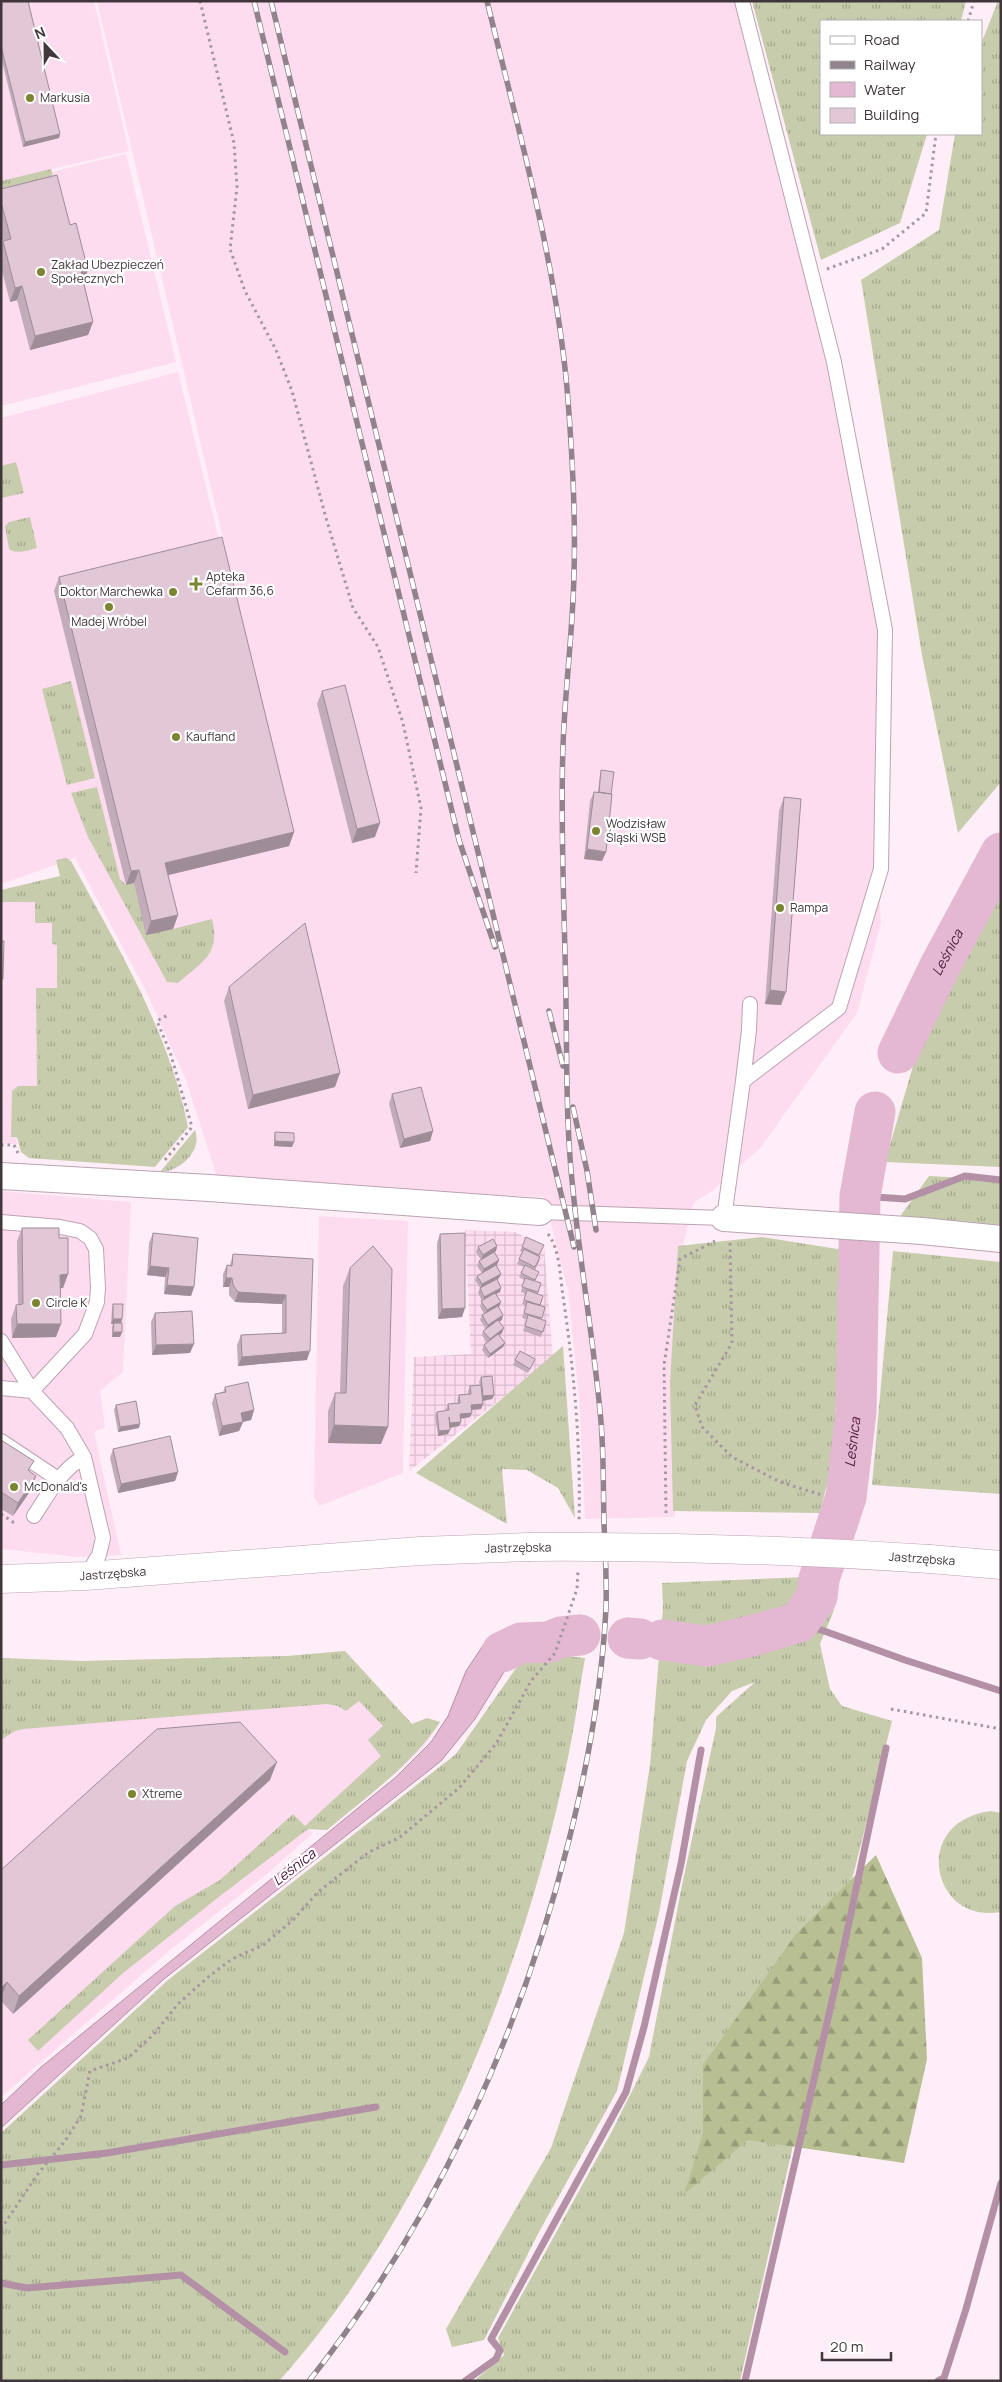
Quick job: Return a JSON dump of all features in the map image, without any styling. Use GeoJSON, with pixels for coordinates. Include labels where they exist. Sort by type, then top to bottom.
{"type":"FeatureCollection","features":[{"type":"Feature","properties":{"kind":"main road","name":"Jastrzębska"},"geometry":{"type":"LineString","coordinates":[[2,1571],[35,1578],[86,1576],[420,1551],[528,1547],[682,1546],[796,1550],[1001,1565]]}},
{"type":"Feature","properties":{"kind":"street"},"geometry":{"type":"LineString","coordinates":[[1,1176],[209,1188],[535,1212]]}},
{"type":"Feature","properties":{"kind":"street"},"geometry":{"type":"LineString","coordinates":[[726,1226],[820,1224],[1001,1239]]}},
{"type":"Feature","properties":{"kind":"lane"},"geometry":{"type":"LineString","coordinates":[[742,1],[834,362],[885,630],[881,869],[840,1008],[743,1081]]}},
{"type":"Feature","properties":{"kind":"lane"},"geometry":{"type":"LineString","coordinates":[[535,1212],[726,1226],[749,1030],[750,1004]]}},
{"type":"Feature","properties":{"kind":"lane"},"geometry":{"type":"LineString","coordinates":[[1,1222],[60,1227],[80,1231],[90,1238],[96,1249],[97,1302],[85,1334],[32,1390]]}},
{"type":"Feature","properties":{"kind":"lane"},"geometry":{"type":"LineString","coordinates":[[1,1341],[32,1390],[67,1428],[84,1457],[103,1538],[99,1555],[86,1576]]}},
{"type":"Feature","properties":{"kind":"lane"},"geometry":{"type":"LineString","coordinates":[[1,1388],[32,1390]]}},
{"type":"Feature","properties":{"kind":"lane"},"geometry":{"type":"LineString","coordinates":[[1,1441],[58,1479]]}},
{"type":"Feature","properties":{"kind":"lane"},"geometry":{"type":"LineString","coordinates":[[34,1516],[58,1479],[74,1463],[84,1457]]}},
{"type":"Feature","properties":{"kind":"path"},"geometry":{"type":"LineString","coordinates":[[200,1],[234,144],[237,187],[230,249],[245,291],[276,350],[292,391],[326,518],[353,608],[378,648],[403,723],[421,808],[416,873]]}},
{"type":"Feature","properties":{"kind":"path"},"geometry":{"type":"LineString","coordinates":[[968,20],[974,1]]}},
{"type":"Feature","properties":{"kind":"path"},"geometry":{"type":"LineString","coordinates":[[812,274],[882,249],[926,213],[936,135]]}},
{"type":"Feature","properties":{"kind":"path"},"geometry":{"type":"LineString","coordinates":[[163,1163],[192,1127],[170,1052],[157,1021],[168,1015]]}},
{"type":"Feature","properties":{"kind":"path"},"geometry":{"type":"LineString","coordinates":[[1,1145],[14,1145],[23,1160]]}},
{"type":"Feature","properties":{"kind":"path"},"geometry":{"type":"LineString","coordinates":[[535,1212],[554,1241],[559,1273],[575,1391],[580,1476],[579,1523]]}},
{"type":"Feature","properties":{"kind":"path"},"geometry":{"type":"LineString","coordinates":[[726,1226],[732,1343],[695,1405],[702,1427],[732,1457],[780,1482],[822,1495]]}},
{"type":"Feature","properties":{"kind":"path"},"geometry":{"type":"LineString","coordinates":[[666,1513],[664,1365],[680,1259],[726,1226]]}},
{"type":"Feature","properties":{"kind":"path"},"geometry":{"type":"LineString","coordinates":[[1,2229],[36,2175],[65,2142],[81,2116],[90,2071],[128,2058],[154,2034],[178,2004],[207,1978],[232,1960],[263,1945],[293,1920],[318,1892],[369,1852],[399,1838],[459,1788],[496,1744],[531,1681],[555,1653],[577,1589],[578,1561]]}},
{"type":"Feature","properties":{"kind":"path"},"geometry":{"type":"LineString","coordinates":[[891,1709],[1001,1729]]}},
{"type":"Feature","properties":{"kind":"shaded area"},"geometry":{"type":"Polygon","coordinates":[[[1,1],[94,1],[129,151],[1,181],[1,1]]]}},
{"type":"Feature","properties":{"kind":"shaded area"},"geometry":{"type":"Polygon","coordinates":[[[97,1],[737,1],[829,362],[881,631],[877,868],[881,923],[857,1013],[761,1147],[711,1192],[694,1202],[681,1252],[674,1382],[675,1517],[585,1519],[579,1397],[568,1290],[544,1197],[219,1183],[186,1080],[145,989],[75,858],[1,884],[1,418],[178,372],[245,646],[224,543],[97,1]]]}},
{"type":"Feature","properties":{"kind":"shaded area"},"geometry":{"type":"Polygon","coordinates":[[[126,154],[176,362],[1,406],[1,184],[126,154]]]}},
{"type":"Feature","properties":{"kind":"shaded area"},"geometry":{"type":"Polygon","coordinates":[[[1,902],[35,902],[52,923],[52,944],[57,944],[57,988],[36,988],[37,1086],[18,1086],[11,1137],[17,1137],[17,1144],[1,1144],[1,902]]]}},
{"type":"Feature","properties":{"kind":"shaded area"},"geometry":{"type":"Polygon","coordinates":[[[1,1191],[131,1202],[123,1372],[100,1391],[105,1427],[94,1432],[121,1555],[77,1557],[1,1549],[1,1191]]]}},
{"type":"Feature","properties":{"kind":"shaded area"},"geometry":{"type":"Polygon","coordinates":[[[319,1216],[408,1221],[403,1473],[319,1506],[314,1497],[319,1216]]]}},
{"type":"Feature","properties":{"kind":"shaded area"},"geometry":{"type":"Polygon","coordinates":[[[465,1230],[515,1232],[544,1246],[553,1358],[409,1471],[414,1357],[471,1354],[465,1230]]]}},
{"type":"Feature","properties":{"kind":"shaded area"},"geometry":{"type":"Polygon","coordinates":[[[345,1651],[412,1724],[427,1718],[440,1722],[425,1745],[403,1767],[327,1830],[309,1829],[312,1834],[268,1873],[170,1950],[1,2097],[1,1658],[82,1661],[287,1656],[345,1651]]]}},
{"type":"Feature","properties":{"kind":"green space"},"geometry":{"type":"Polygon","coordinates":[[[752,1],[966,1],[961,20],[820,20],[820,135],[927,135],[900,223],[821,260],[752,1]]]}},
{"type":"Feature","properties":{"kind":"green space"},"geometry":{"type":"Polygon","coordinates":[[[998,1],[1001,1],[1001,782],[958,833],[922,655],[861,280],[939,230],[955,135],[982,135],[982,41],[998,1]]]}},
{"type":"Feature","properties":{"kind":"green space"},"geometry":{"type":"Polygon","coordinates":[[[51,169],[56,187],[1,202],[1,181],[51,169]]]}},
{"type":"Feature","properties":{"kind":"green space"},"geometry":{"type":"Polygon","coordinates":[[[16,462],[24,493],[1,498],[1,466],[16,462]]]}},
{"type":"Feature","properties":{"kind":"green space"},"geometry":{"type":"Polygon","coordinates":[[[30,517],[37,548],[19,552],[12,551],[9,549],[5,526],[9,522],[30,517]]]}},
{"type":"Feature","properties":{"kind":"green space"},"geometry":{"type":"Polygon","coordinates":[[[71,681],[95,778],[67,785],[42,689],[71,681]]]}},
{"type":"Feature","properties":{"kind":"green space"},"geometry":{"type":"Polygon","coordinates":[[[97,787],[120,879],[126,885],[134,883],[173,929],[212,919],[214,941],[211,950],[201,963],[178,983],[167,982],[88,837],[71,793],[97,787]]]}},
{"type":"Feature","properties":{"kind":"green space"},"geometry":{"type":"Polygon","coordinates":[[[66,858],[71,861],[140,990],[155,1023],[179,1091],[188,1127],[155,1167],[29,1158],[21,1152],[17,1137],[11,1137],[12,1091],[18,1086],[37,1086],[36,988],[57,988],[57,945],[52,944],[52,923],[35,923],[35,902],[1,902],[1,890],[60,876],[56,860],[66,858]]]}},
{"type":"Feature","properties":{"kind":"green space"},"geometry":{"type":"Polygon","coordinates":[[[1001,883],[1001,1167],[885,1162],[920,1042],[1001,883]]]}},
{"type":"Feature","properties":{"kind":"green space"},"geometry":{"type":"Polygon","coordinates":[[[195,1130],[196,1145],[188,1159],[175,1168],[160,1172],[195,1130]]]}},
{"type":"Feature","properties":{"kind":"green space"},"geometry":{"type":"Polygon","coordinates":[[[929,1176],[1001,1180],[1001,1232],[896,1222],[929,1176]]]}},
{"type":"Feature","properties":{"kind":"green space"},"geometry":{"type":"Polygon","coordinates":[[[762,1237],[844,1250],[839,1313],[834,1455],[820,1513],[673,1511],[670,1383],[678,1246],[762,1237]]]}},
{"type":"Feature","properties":{"kind":"green space"},"geometry":{"type":"Polygon","coordinates":[[[893,1251],[1001,1262],[1001,1494],[872,1485],[893,1251]]]}},
{"type":"Feature","properties":{"kind":"green space"},"geometry":{"type":"Polygon","coordinates":[[[563,1346],[575,1518],[558,1488],[527,1470],[502,1469],[507,1524],[416,1473],[563,1346]]]}},
{"type":"Feature","properties":{"kind":"green space"},"geometry":{"type":"Polygon","coordinates":[[[806,1577],[834,1610],[820,1644],[830,1689],[842,1706],[892,1721],[853,1876],[809,1943],[794,2141],[740,2381],[474,2381],[504,2355],[498,2338],[612,2131],[649,2057],[682,1885],[716,1728],[716,1717],[755,1682],[732,1691],[706,1720],[687,1761],[659,1913],[617,2091],[539,2232],[484,2340],[452,2347],[446,2329],[551,2148],[624,1933],[650,1765],[663,1608],[662,1583],[806,1577]]]}},
{"type":"Feature","properties":{"kind":"green space"},"geometry":{"type":"Polygon","coordinates":[[[345,1651],[412,1724],[427,1718],[440,1722],[428,1738],[416,1753],[388,1780],[327,1830],[308,1829],[220,1896],[122,1974],[38,2051],[28,2040],[175,1906],[220,1880],[293,1814],[305,1826],[381,1756],[368,1740],[383,1726],[359,1701],[346,1711],[338,1706],[327,1704],[24,1729],[15,1731],[1,1740],[1,1658],[82,1661],[287,1656],[345,1651]]]}},
{"type":"Feature","properties":{"kind":"green space"},"geometry":{"type":"Polygon","coordinates":[[[556,1655],[585,1658],[572,1737],[554,1821],[530,1907],[501,1993],[467,2078],[427,2161],[383,2240],[334,2314],[279,2381],[1,2381],[1,2133],[168,1980],[456,1754],[521,1661],[556,1655]]]}},
{"type":"Feature","properties":{"kind":"green space"},"geometry":{"type":"Polygon","coordinates":[[[991,1811],[1001,1813],[1001,1912],[977,1912],[959,1903],[946,1888],[939,1870],[940,1851],[949,1833],[965,1819],[991,1811]]]}},
{"type":"Feature","properties":{"kind":"green space"},"geometry":{"type":"Polygon","coordinates":[[[876,1855],[922,1958],[927,2059],[904,2163],[748,2140],[684,2194],[703,2133],[703,2065],[796,1934],[876,1855]]]}},
{"type":"Feature","properties":{"kind":"water"},"geometry":{"type":"Polygon","coordinates":[[[563,1623],[553,1651],[515,1654],[475,1719],[441,1761],[164,1979],[1,2128],[1,2105],[40,2068],[396,1777],[431,1742],[448,1716],[466,1671],[484,1644],[541,1624],[563,1623]]]}},
{"type":"Feature","properties":{"kind":"building","name":"Markusia"},"geometry":{"type":"Polygon","coordinates":[[[1,1],[28,1],[60,134],[25,142],[1,46],[1,1]]]}},
{"type":"Feature","properties":{"kind":"building","name":"Zakład Ubezpieczeń Społecznych"},"geometry":{"type":"Polygon","coordinates":[[[57,175],[70,225],[76,223],[88,270],[81,272],[93,322],[35,336],[22,286],[15,288],[3,241],[11,239],[1,202],[1,189],[57,175]]]}},
{"type":"Feature","properties":{"kind":"building","name":"Kaufland"},"geometry":{"type":"Polygon","coordinates":[[[222,537],[294,832],[165,863],[178,915],[151,921],[139,870],[131,871],[59,577],[222,537]]]}},
{"type":"Feature","properties":{"kind":"building"},"geometry":{"type":"Polygon","coordinates":[[[345,685],[380,823],[357,829],[322,691],[345,685]]]}},
{"type":"Feature","properties":{"kind":"building"},"geometry":{"type":"Polygon","coordinates":[[[601,770],[614,772],[611,794],[599,792],[601,770]]]}},
{"type":"Feature","properties":{"kind":"building","name":"Wodzisław Śląski WSB"},"geometry":{"type":"Polygon","coordinates":[[[594,792],[612,794],[606,852],[587,849],[594,792]]]}},
{"type":"Feature","properties":{"kind":"building","name":"Rampa"},"geometry":{"type":"Polygon","coordinates":[[[784,797],[801,799],[786,992],[770,990],[784,797]]]}},
{"type":"Feature","properties":{"kind":"building"},"geometry":{"type":"Polygon","coordinates":[[[305,923],[340,1073],[253,1095],[229,987],[305,923]]]}},
{"type":"Feature","properties":{"kind":"building"},"geometry":{"type":"Polygon","coordinates":[[[1,941],[4,941],[3,979],[1,979],[1,941]]]}},
{"type":"Feature","properties":{"kind":"building"},"geometry":{"type":"Polygon","coordinates":[[[421,1087],[433,1131],[404,1139],[392,1094],[421,1087]]]}},
{"type":"Feature","properties":{"kind":"building"},"geometry":{"type":"Polygon","coordinates":[[[275,1132],[294,1133],[294,1142],[275,1141],[275,1132]]]}},
{"type":"Feature","properties":{"kind":"building","name":"Circle K"},"geometry":{"type":"Polygon","coordinates":[[[22,1228],[59,1228],[59,1238],[68,1238],[68,1274],[60,1275],[61,1324],[17,1324],[16,1305],[23,1304],[22,1228]]]}},
{"type":"Feature","properties":{"kind":"building"},"geometry":{"type":"Polygon","coordinates":[[[153,1233],[198,1238],[194,1287],[167,1285],[169,1268],[150,1266],[153,1233]]]}},
{"type":"Feature","properties":{"kind":"building"},"geometry":{"type":"Polygon","coordinates":[[[465,1233],[465,1308],[442,1309],[440,1234],[465,1233]]]}},
{"type":"Feature","properties":{"kind":"building"},"geometry":{"type":"Polygon","coordinates":[[[526,1237],[544,1245],[539,1255],[522,1247],[526,1237]]]}},
{"type":"Feature","properties":{"kind":"building"},"geometry":{"type":"Polygon","coordinates":[[[493,1239],[497,1246],[483,1255],[478,1247],[493,1239]]]}},
{"type":"Feature","properties":{"kind":"building"},"geometry":{"type":"Polygon","coordinates":[[[373,1246],[392,1269],[388,1427],[334,1425],[335,1393],[346,1393],[350,1268],[373,1246]]]}},
{"type":"Feature","properties":{"kind":"building"},"geometry":{"type":"Polygon","coordinates":[[[524,1249],[540,1257],[535,1267],[519,1259],[524,1249]]]}},
{"type":"Feature","properties":{"kind":"building"},"geometry":{"type":"Polygon","coordinates":[[[494,1252],[499,1260],[484,1269],[479,1261],[494,1252]]]}},
{"type":"Feature","properties":{"kind":"building"},"geometry":{"type":"Polygon","coordinates":[[[233,1254],[313,1259],[310,1351],[242,1357],[241,1335],[286,1333],[286,1295],[238,1292],[233,1285],[232,1278],[226,1278],[227,1265],[232,1266],[233,1254]]]}},
{"type":"Feature","properties":{"kind":"building"},"geometry":{"type":"Polygon","coordinates":[[[496,1265],[501,1274],[482,1284],[477,1276],[496,1265]]]}},
{"type":"Feature","properties":{"kind":"building"},"geometry":{"type":"Polygon","coordinates":[[[525,1265],[539,1272],[535,1280],[521,1273],[525,1265]]]}},
{"type":"Feature","properties":{"kind":"building"},"geometry":{"type":"Polygon","coordinates":[[[525,1278],[541,1283],[538,1292],[522,1287],[525,1278]]]}},
{"type":"Feature","properties":{"kind":"building"},"geometry":{"type":"Polygon","coordinates":[[[497,1279],[501,1288],[484,1297],[480,1288],[497,1279]]]}},
{"type":"Feature","properties":{"kind":"building"},"geometry":{"type":"Polygon","coordinates":[[[527,1290],[543,1296],[540,1305],[524,1300],[527,1290]]]}},
{"type":"Feature","properties":{"kind":"building"},"geometry":{"type":"Polygon","coordinates":[[[495,1293],[501,1302],[487,1310],[481,1301],[495,1293]]]}},
{"type":"Feature","properties":{"kind":"building"},"geometry":{"type":"Polygon","coordinates":[[[527,1302],[545,1307],[542,1318],[524,1313],[527,1302]]]}},
{"type":"Feature","properties":{"kind":"building"},"geometry":{"type":"Polygon","coordinates":[[[113,1304],[123,1304],[122,1319],[113,1319],[113,1304]]]}},
{"type":"Feature","properties":{"kind":"building"},"geometry":{"type":"Polygon","coordinates":[[[498,1306],[503,1315],[488,1325],[482,1315],[498,1306]]]}},
{"type":"Feature","properties":{"kind":"building"},"geometry":{"type":"Polygon","coordinates":[[[192,1311],[194,1344],[156,1345],[155,1313],[192,1311]]]}},
{"type":"Feature","properties":{"kind":"building"},"geometry":{"type":"Polygon","coordinates":[[[528,1315],[546,1321],[543,1332],[525,1326],[528,1315]]]}},
{"type":"Feature","properties":{"kind":"building"},"geometry":{"type":"Polygon","coordinates":[[[498,1320],[504,1328],[490,1339],[483,1331],[498,1320]]]}},
{"type":"Feature","properties":{"kind":"building"},"geometry":{"type":"Polygon","coordinates":[[[114,1323],[122,1323],[122,1332],[113,1332],[114,1323]]]}},
{"type":"Feature","properties":{"kind":"building"},"geometry":{"type":"Polygon","coordinates":[[[498,1334],[505,1343],[490,1354],[484,1345],[498,1334]]]}},
{"type":"Feature","properties":{"kind":"building"},"geometry":{"type":"Polygon","coordinates":[[[520,1351],[535,1359],[530,1369],[515,1360],[520,1351]]]}},
{"type":"Feature","properties":{"kind":"building"},"geometry":{"type":"Polygon","coordinates":[[[492,1376],[494,1395],[483,1396],[481,1377],[492,1376]]]}},
{"type":"Feature","properties":{"kind":"building"},"geometry":{"type":"Polygon","coordinates":[[[248,1382],[254,1410],[241,1413],[243,1422],[222,1426],[215,1394],[226,1392],[225,1387],[248,1382]]]}},
{"type":"Feature","properties":{"kind":"building"},"geometry":{"type":"Polygon","coordinates":[[[481,1385],[483,1404],[471,1405],[472,1413],[460,1414],[461,1422],[450,1423],[449,1417],[450,1430],[439,1431],[437,1412],[449,1410],[448,1404],[460,1403],[459,1395],[471,1394],[470,1386],[481,1385]]]}},
{"type":"Feature","properties":{"kind":"building"},"geometry":{"type":"Polygon","coordinates":[[[136,1401],[140,1424],[120,1427],[116,1405],[136,1401]]]}},
{"type":"Feature","properties":{"kind":"building"},"geometry":{"type":"Polygon","coordinates":[[[170,1436],[178,1472],[121,1484],[113,1449],[170,1436]]]}},
{"type":"Feature","properties":{"kind":"building"},"geometry":{"type":"Polygon","coordinates":[[[1,1440],[34,1461],[28,1470],[36,1476],[18,1503],[1,1492],[1,1440]]]}},
{"type":"Feature","properties":{"kind":"building"},"geometry":{"type":"Polygon","coordinates":[[[240,1722],[277,1762],[19,1996],[7,1982],[1,1988],[1,1870],[157,1729],[240,1722]]]}},
{"type":"Feature","properties":{"kind":"waterway","name":"Leśnica"},"geometry":{"type":"LineString","coordinates":[[898,1053],[940,966],[1001,853]]}},
{"type":"Feature","properties":{"kind":"waterway","name":"Leśnica"},"geometry":{"type":"LineString","coordinates":[[662,1640],[707,1646],[756,1635],[799,1622],[817,1597],[819,1579],[846,1497],[856,1412],[860,1196],[875,1112]]}},
{"type":"Feature","properties":{"kind":"waterway"},"geometry":{"type":"LineString","coordinates":[[860,1196],[905,1199],[965,1176],[1001,1180]]}},
{"type":"Feature","properties":{"kind":"waterway"},"geometry":{"type":"LineString","coordinates":[[799,1622],[905,1660],[1001,1691]]}},
{"type":"Feature","properties":{"kind":"waterway","name":"Leśnica"},"geometry":{"type":"LineString","coordinates":[[502,1652],[521,1643],[549,1642],[561,1637],[580,1635]]}},
{"type":"Feature","properties":{"kind":"waterway","name":"Leśnica"},"geometry":{"type":"LineString","coordinates":[[628,1638],[640,1639]]}},
{"type":"Feature","properties":{"kind":"waterway"},"geometry":{"type":"LineString","coordinates":[[745,2381],[837,1979],[886,1748]]}},
{"type":"Feature","properties":{"kind":"waterway"},"geometry":{"type":"LineString","coordinates":[[465,2381],[496,2359],[500,2350],[491,2339],[626,2092],[644,2027],[681,1864],[701,1750]]}},
{"type":"Feature","properties":{"kind":"waterway"},"geometry":{"type":"LineString","coordinates":[[1,2165],[107,2153],[376,2107]]}},
{"type":"Feature","properties":{"kind":"waterway"},"geometry":{"type":"LineString","coordinates":[[938,2381],[944,2378],[966,2309],[1001,2183]]}},
{"type":"Feature","properties":{"kind":"waterway"},"geometry":{"type":"LineString","coordinates":[[1,2283],[27,2288],[181,2275],[285,2352]]}},
{"type":"Feature","properties":{"kind":"railway"},"geometry":{"type":"LineString","coordinates":[[254,1],[459,840],[495,947]]}},
{"type":"Feature","properties":{"kind":"railway"},"geometry":{"type":"LineString","coordinates":[[271,1],[574,1247]]}},
{"type":"Feature","properties":{"kind":"railway"},"geometry":{"type":"LineString","coordinates":[[309,2381],[354,2320],[396,2257],[434,2192],[468,2124],[498,2055],[525,1985],[549,1913],[569,1840],[593,1725],[604,1637],[606,1587],[603,1452],[594,1356],[573,1190],[567,1098],[562,778],[574,573],[574,503],[567,388],[554,290],[545,242],[487,1]]}},
{"type":"Feature","properties":{"kind":"railway"},"geometry":{"type":"LineString","coordinates":[[549,1011],[563,1066]]}},
{"type":"Feature","properties":{"kind":"railway"},"geometry":{"type":"LineString","coordinates":[[573,1107],[587,1171],[596,1230]]}},
{"type":"Feature","properties":{"kind":"place","name":"Markusia"},"geometry":{"type":"Point","coordinates":[30,98]}},
{"type":"Feature","properties":{"kind":"place","name":"Zakład Ubezpieczeń Społecznych"},"geometry":{"type":"Point","coordinates":[41,272]}},
{"type":"Feature","properties":{"kind":"place","name":"Apteka Cefarm 36,6"},"geometry":{"type":"Point","coordinates":[196,584]}},
{"type":"Feature","properties":{"kind":"place","name":"Doktor Marchewka"},"geometry":{"type":"Point","coordinates":[173,592]}},
{"type":"Feature","properties":{"kind":"place","name":"Madej Wróbel"},"geometry":{"type":"Point","coordinates":[109,607]}},
{"type":"Feature","properties":{"kind":"place","name":"Kaufland"},"geometry":{"type":"Point","coordinates":[176,737]}},
{"type":"Feature","properties":{"kind":"place","name":"Wodzisław Śląski WSB"},"geometry":{"type":"Point","coordinates":[596,831]}},
{"type":"Feature","properties":{"kind":"place","name":"Rampa"},"geometry":{"type":"Point","coordinates":[780,908]}},
{"type":"Feature","properties":{"kind":"place","name":"Circle K"},"geometry":{"type":"Point","coordinates":[36,1303]}},
{"type":"Feature","properties":{"kind":"place","name":"McDonald's"},"geometry":{"type":"Point","coordinates":[14,1487]}},
{"type":"Feature","properties":{"kind":"place","name":"Xtreme"},"geometry":{"type":"Point","coordinates":[132,1794]}}]}
